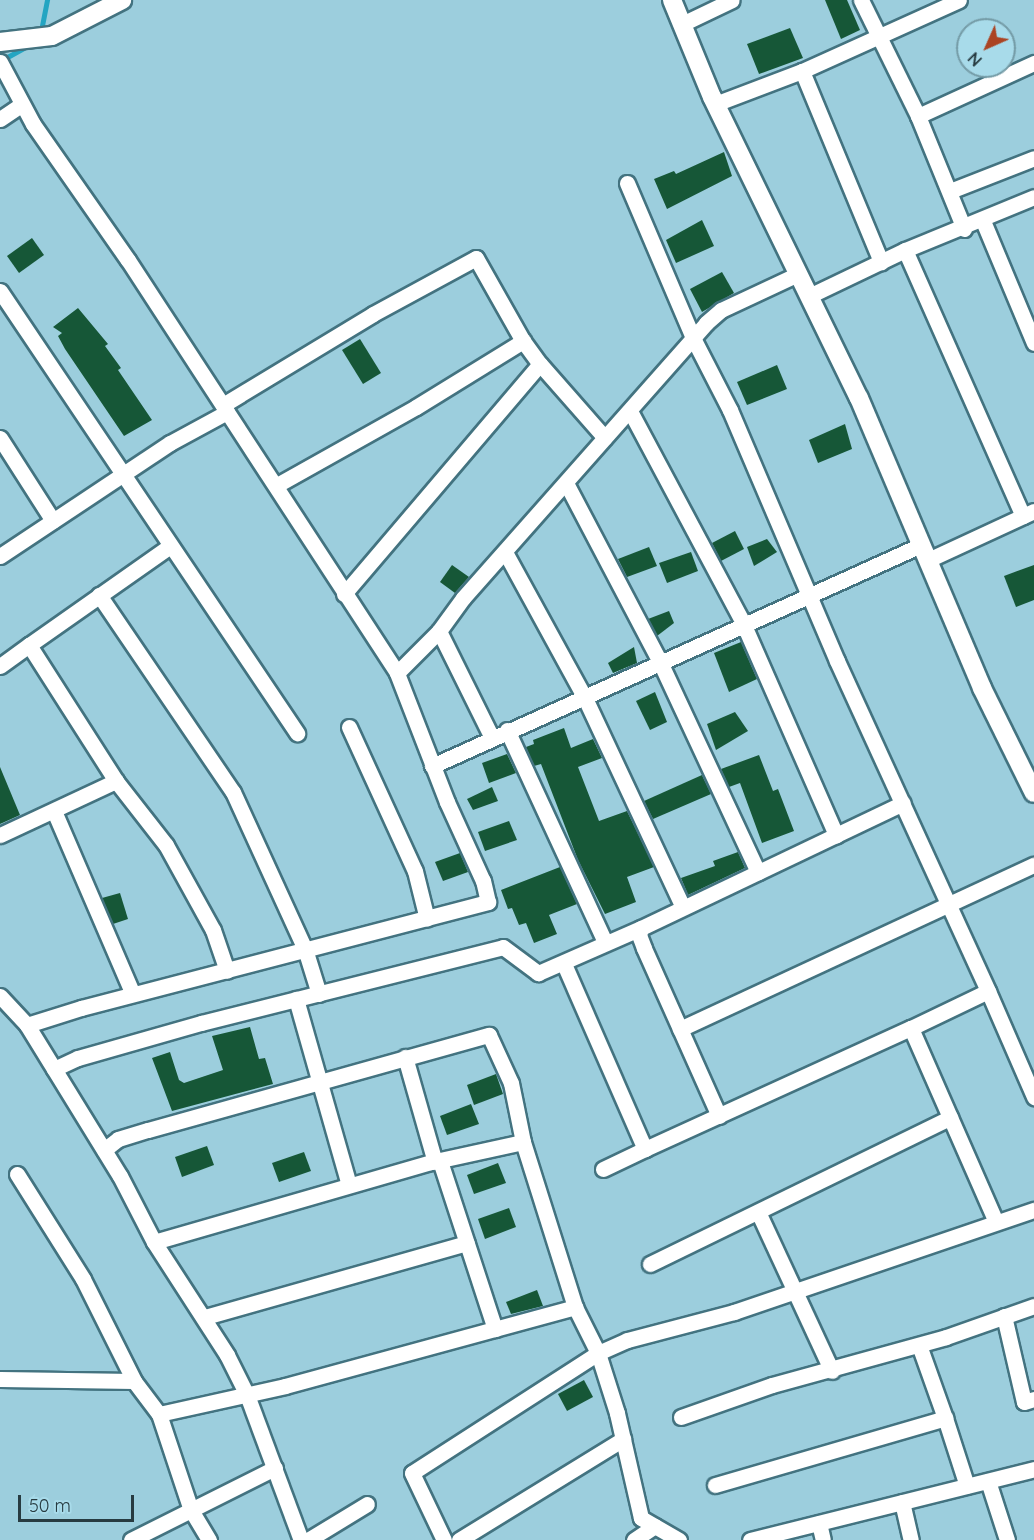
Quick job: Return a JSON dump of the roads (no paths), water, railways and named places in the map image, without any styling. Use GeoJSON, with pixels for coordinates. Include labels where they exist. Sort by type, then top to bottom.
{"type":"FeatureCollection","features":[{"type":"Feature","properties":{"kind":"street"},"geometry":{"type":"LineString","coordinates":[[4,42],[52,36],[122,0]]}},
{"type":"Feature","properties":{"kind":"street"},"geometry":{"type":"LineString","coordinates":[[672,0],[715,104],[859,398],[982,688],[1034,793]]}},
{"type":"Feature","properties":{"kind":"street"},"geometry":{"type":"LineString","coordinates":[[682,24],[732,0]]}},
{"type":"Feature","properties":{"kind":"street"},"geometry":{"type":"LineString","coordinates":[[861,0],[877,37],[918,116],[964,229]]}},
{"type":"Feature","properties":{"kind":"street"},"geometry":{"type":"LineString","coordinates":[[715,104],[802,71],[959,0]]}},
{"type":"Feature","properties":{"kind":"street"},"geometry":{"type":"LineString","coordinates":[[918,116],[1034,63]]}},
{"type":"Feature","properties":{"kind":"street"},"geometry":{"type":"LineString","coordinates":[[2,66],[21,105],[277,485],[344,594],[397,673],[432,766],[483,881],[488,902],[133,994],[27,1025]]}},
{"type":"Feature","properties":{"kind":"street"},"geometry":{"type":"LineString","coordinates":[[802,71],[881,262]]}},
{"type":"Feature","properties":{"kind":"street"},"geometry":{"type":"LineString","coordinates":[[0,119],[21,105]]}},
{"type":"Feature","properties":{"kind":"street"},"geometry":{"type":"LineString","coordinates":[[950,191],[1034,158]]}},
{"type":"Feature","properties":{"kind":"street"},"geometry":{"type":"LineString","coordinates":[[627,183],[694,340],[730,410],[808,594],[903,803],[946,906],[988,991],[1034,1097]]}},
{"type":"Feature","properties":{"kind":"street"},"geometry":{"type":"LineString","coordinates":[[809,296],[905,250],[964,229],[1034,197]]}},
{"type":"Feature","properties":{"kind":"street"},"geometry":{"type":"LineString","coordinates":[[983,221],[1034,343]]}},
{"type":"Feature","properties":{"kind":"street"},"geometry":{"type":"LineString","coordinates":[[432,766],[808,594],[1028,514],[905,250]]}},
{"type":"Feature","properties":{"kind":"street"},"geometry":{"type":"LineString","coordinates":[[0,556],[373,314],[476,258],[523,341],[540,364],[605,438]]}},
{"type":"Feature","properties":{"kind":"street"},"geometry":{"type":"LineString","coordinates":[[397,673],[439,631],[605,438],[721,310],[798,274]]}},
{"type":"Feature","properties":{"kind":"street"},"geometry":{"type":"LineString","coordinates":[[0,291],[297,733]]}},
{"type":"Feature","properties":{"kind":"street"},"geometry":{"type":"LineString","coordinates":[[277,485],[416,407],[523,341]]}},
{"type":"Feature","properties":{"kind":"street"},"geometry":{"type":"LineString","coordinates":[[344,594],[540,364]]}},
{"type":"Feature","properties":{"kind":"street"},"geometry":{"type":"LineString","coordinates":[[630,411],[743,623],[836,835]]}},
{"type":"Feature","properties":{"kind":"street"},"geometry":{"type":"LineString","coordinates":[[0,438],[53,521]]}},
{"type":"Feature","properties":{"kind":"street"},"geometry":{"type":"LineString","coordinates":[[566,483],[660,662],[758,872]]}},
{"type":"Feature","properties":{"kind":"street"},"geometry":{"type":"LineString","coordinates":[[0,666],[170,546]]}},
{"type":"Feature","properties":{"kind":"street"},"geometry":{"type":"LineString","coordinates":[[505,552],[584,696],[682,907]]}},
{"type":"Feature","properties":{"kind":"street"},"geometry":{"type":"LineString","coordinates":[[99,595],[233,792],[305,949],[319,994]]}},
{"type":"Feature","properties":{"kind":"street"},"geometry":{"type":"LineString","coordinates":[[439,631],[492,738]]}},
{"type":"Feature","properties":{"kind":"street"},"geometry":{"type":"LineString","coordinates":[[29,645],[116,781],[171,854],[213,930],[227,971]]}},
{"type":"Feature","properties":{"kind":"street"},"geometry":{"type":"LineString","coordinates":[[350,727],[415,871],[427,919]]}},
{"type":"Feature","properties":{"kind":"street"},"geometry":{"type":"LineString","coordinates":[[507,730],[605,942]]}},
{"type":"Feature","properties":{"kind":"street"},"geometry":{"type":"LineString","coordinates":[[0,835],[116,781]]}},
{"type":"Feature","properties":{"kind":"street"},"geometry":{"type":"LineString","coordinates":[[54,1069],[112,1048],[503,947],[537,973],[564,964],[605,942],[641,928],[903,803]]}},
{"type":"Feature","properties":{"kind":"street"},"geometry":{"type":"LineString","coordinates":[[54,811],[133,994]]}},
{"type":"Feature","properties":{"kind":"street"},"geometry":{"type":"LineString","coordinates":[[680,1029],[1034,865]]}},
{"type":"Feature","properties":{"kind":"street"},"geometry":{"type":"LineString","coordinates":[[641,928],[639,935],[719,1116]]}},
{"type":"Feature","properties":{"kind":"street"},"geometry":{"type":"LineString","coordinates":[[564,964],[645,1149]]}},
{"type":"Feature","properties":{"kind":"street"},"geometry":{"type":"LineString","coordinates":[[603,1169],[988,991]]}},
{"type":"Feature","properties":{"kind":"street"},"geometry":{"type":"LineString","coordinates":[[0,996],[27,1025],[104,1150],[154,1242],[205,1317],[246,1395],[301,1540]]}},
{"type":"Feature","properties":{"kind":"street"},"geometry":{"type":"LineString","coordinates":[[296,999],[350,1185]]}},
{"type":"Feature","properties":{"kind":"street"},"geometry":{"type":"LineString","coordinates":[[911,1028],[996,1222]]}},
{"type":"Feature","properties":{"kind":"street"},"geometry":{"type":"LineString","coordinates":[[104,1150],[118,1139],[319,1080],[489,1035],[511,1083],[523,1142],[575,1307],[598,1353],[623,1439],[641,1518],[679,1540]]}},
{"type":"Feature","properties":{"kind":"street"},"geometry":{"type":"LineString","coordinates":[[405,1057],[437,1161],[495,1329]]}},
{"type":"Feature","properties":{"kind":"street"},"geometry":{"type":"LineString","coordinates":[[650,1264],[759,1214],[950,1118]]}},
{"type":"Feature","properties":{"kind":"street"},"geometry":{"type":"LineString","coordinates":[[154,1242],[437,1161],[523,1142]]}},
{"type":"Feature","properties":{"kind":"street"},"geometry":{"type":"LineString","coordinates":[[17,1174],[83,1279],[134,1381],[159,1414],[192,1510],[209,1540]]}},
{"type":"Feature","properties":{"kind":"street"},"geometry":{"type":"LineString","coordinates":[[444,1540],[412,1473],[598,1353],[627,1340],[793,1292],[996,1222],[1033,1213]]}},
{"type":"Feature","properties":{"kind":"street"},"geometry":{"type":"LineString","coordinates":[[759,1214],[793,1292],[832,1371]]}},
{"type":"Feature","properties":{"kind":"street"},"geometry":{"type":"LineString","coordinates":[[205,1317],[467,1243]]}},
{"type":"Feature","properties":{"kind":"street"},"geometry":{"type":"LineString","coordinates":[[681,1418],[766,1387],[832,1371],[920,1345],[1034,1306]]}},
{"type":"Feature","properties":{"kind":"street"},"geometry":{"type":"LineString","coordinates":[[159,1414],[246,1395],[575,1307]]}},
{"type":"Feature","properties":{"kind":"street"},"geometry":{"type":"LineString","coordinates":[[1004,1316],[1024,1402],[1034,1399]]}},
{"type":"Feature","properties":{"kind":"street"},"geometry":{"type":"LineString","coordinates":[[920,1345],[967,1486]]}},
{"type":"Feature","properties":{"kind":"street"},"geometry":{"type":"LineString","coordinates":[[0,1379],[134,1381]]}},
{"type":"Feature","properties":{"kind":"street"},"geometry":{"type":"LineString","coordinates":[[715,1485],[945,1418]]}},
{"type":"Feature","properties":{"kind":"street"},"geometry":{"type":"LineString","coordinates":[[459,1540],[623,1439]]}},
{"type":"Feature","properties":{"kind":"street"},"geometry":{"type":"LineString","coordinates":[[132,1540],[275,1468]]}},
{"type":"Feature","properties":{"kind":"street"},"geometry":{"type":"LineString","coordinates":[[750,1540],[1034,1469]]}},
{"type":"Feature","properties":{"kind":"street"},"geometry":{"type":"LineString","coordinates":[[988,1481],[1006,1540]]}},
{"type":"Feature","properties":{"kind":"street"},"geometry":{"type":"LineString","coordinates":[[902,1502],[911,1540]]}},
{"type":"Feature","properties":{"kind":"street"},"geometry":{"type":"LineString","coordinates":[[308,1540],[367,1504]]}},
{"type":"Feature","properties":{"kind":"street"},"geometry":{"type":"LineString","coordinates":[[819,1523],[823,1540]]}},
{"type":"Feature","properties":{"kind":"street"},"geometry":{"type":"LineString","coordinates":[[634,1540],[655,1527]]}},
{"type":"Feature","properties":{"kind":"waterway"},"geometry":{"type":"LineString","coordinates":[[41,31],[47,0]]}},
{"type":"Feature","properties":{"kind":"waterway"},"geometry":{"type":"LineString","coordinates":[[2,60],[29,45]]}}]}
